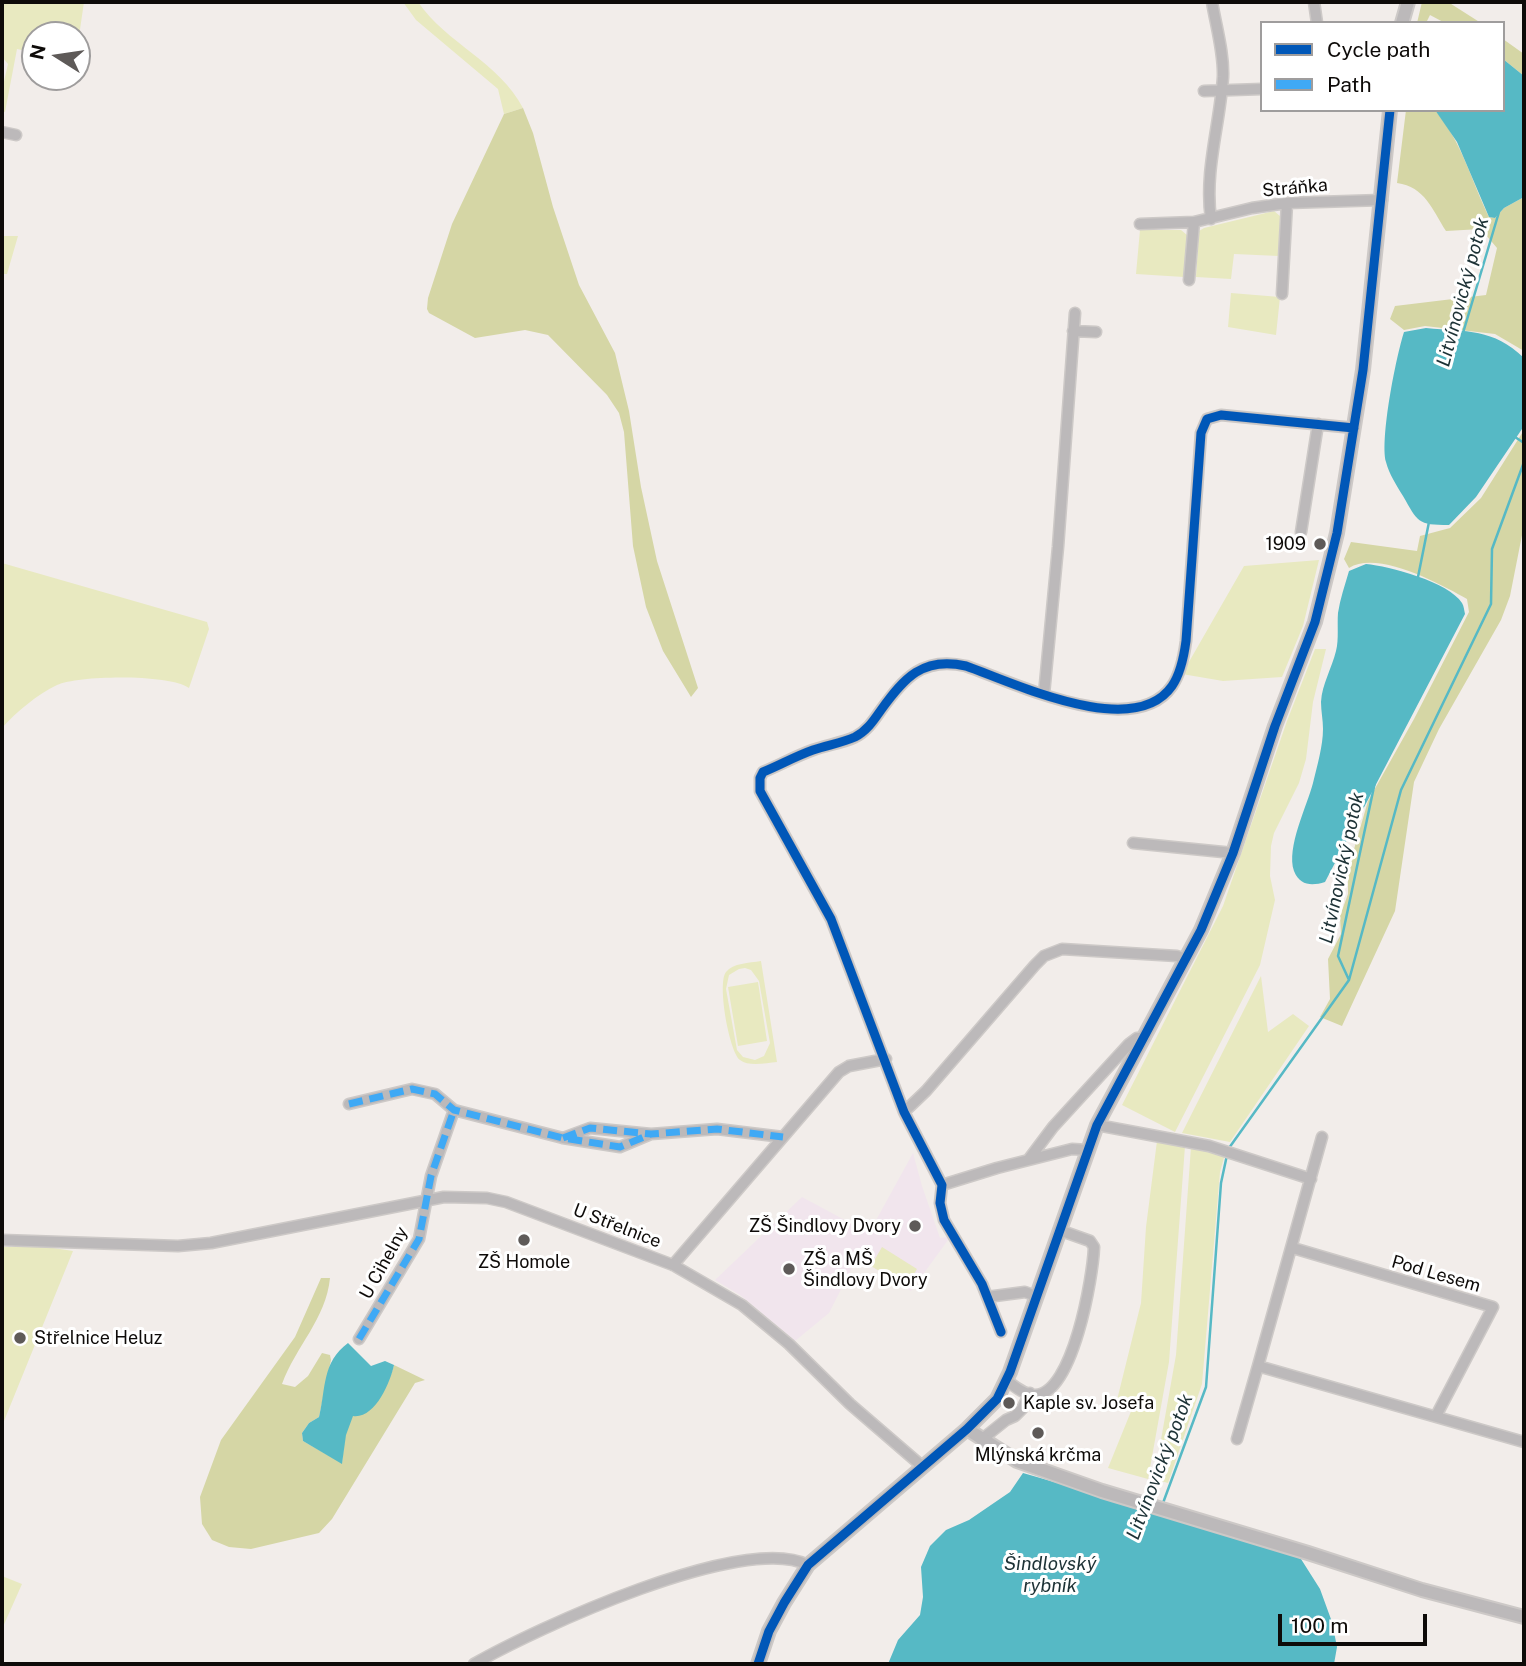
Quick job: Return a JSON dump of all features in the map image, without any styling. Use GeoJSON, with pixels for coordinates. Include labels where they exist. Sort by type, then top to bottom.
{"type":"FeatureCollection","features":[{"type":"Feature","properties":{"kind":"street"},"geometry":{"type":"LineString","coordinates":[[1211,219],[1209,206],[1213,150],[1222,90],[1222,65],[1212,2]]}},
{"type":"Feature","properties":{"kind":"street"},"geometry":{"type":"LineString","coordinates":[[1314,2],[1317,21]]}},
{"type":"Feature","properties":{"kind":"street"},"geometry":{"type":"LineString","coordinates":[[1403,21],[1408,2]]}},
{"type":"Feature","properties":{"kind":"street"},"geometry":{"type":"LineString","coordinates":[[1204,91],[1260,89]]}},
{"type":"Feature","properties":{"kind":"street"},"geometry":{"type":"LineString","coordinates":[[758,1664],[769,1631],[808,1565],[967,1429],[997,1399],[1037,1296],[1097,1125],[1201,930],[1233,853],[1279,716],[1315,622],[1335,545],[1369,325],[1390,112]]}},
{"type":"Feature","properties":{"kind":"street"},"geometry":{"type":"LineString","coordinates":[[2,132],[16,135]]}},
{"type":"Feature","properties":{"kind":"street","name":"Stráňka"},"geometry":{"type":"LineString","coordinates":[[1140,224],[1194,222],[1252,208],[1287,203],[1382,200]]}},
{"type":"Feature","properties":{"kind":"street"},"geometry":{"type":"LineString","coordinates":[[1282,294],[1287,203]]}},
{"type":"Feature","properties":{"kind":"street"},"geometry":{"type":"LineString","coordinates":[[1189,280],[1194,222]]}},
{"type":"Feature","properties":{"kind":"street"},"geometry":{"type":"LineString","coordinates":[[1044,694],[1058,547],[1074,313]]}},
{"type":"Feature","properties":{"kind":"street"},"geometry":{"type":"LineString","coordinates":[[1073,331],[1096,332]]}},
{"type":"Feature","properties":{"kind":"street"},"geometry":{"type":"LineString","coordinates":[[1001,1332],[982,1284],[944,1220],[940,1203],[942,1185],[904,1112],[831,919],[760,791],[760,778],[763,772],[854,737],[867,729],[906,677],[931,666],[953,663],[966,666],[1044,694],[1090,706],[1115,710],[1146,706],[1172,686],[1183,662],[1201,433],[1207,419],[1221,415],[1354,428]]}},
{"type":"Feature","properties":{"kind":"street"},"geometry":{"type":"LineString","coordinates":[[1301,532],[1318,424]]}},
{"type":"Feature","properties":{"kind":"street"},"geometry":{"type":"LineString","coordinates":[[1133,844],[1233,853]]}},
{"type":"Feature","properties":{"kind":"street"},"geometry":{"type":"LineString","coordinates":[[904,1112],[926,1091],[1035,965],[1053,951],[1074,948],[1177,956],[1185,959]]}},
{"type":"Feature","properties":{"kind":"street"},"geometry":{"type":"LineString","coordinates":[[1029,1160],[1053,1127],[1129,1044],[1137,1038],[1145,1038]]}},
{"type":"Feature","properties":{"kind":"street","name":"U Střelnice"},"geometry":{"type":"LineString","coordinates":[[2,1240],[178,1246],[211,1243],[426,1200],[463,1196],[506,1202],[673,1265],[839,1072],[849,1066],[886,1059]]}},
{"type":"Feature","properties":{"kind":"street"},"geometry":{"type":"LineString","coordinates":[[349,1104],[412,1089],[435,1094],[454,1110],[563,1138],[620,1147],[651,1134]]}},
{"type":"Feature","properties":{"kind":"street"},"geometry":{"type":"LineString","coordinates":[[426,1200],[454,1110]]}},
{"type":"Feature","properties":{"kind":"street"},"geometry":{"type":"LineString","coordinates":[[1097,1125],[1209,1146],[1311,1179]]}},
{"type":"Feature","properties":{"kind":"street"},"geometry":{"type":"LineString","coordinates":[[563,1138],[590,1128],[651,1134],[717,1129],[783,1137]]}},
{"type":"Feature","properties":{"kind":"street"},"geometry":{"type":"LineString","coordinates":[[1237,1440],[1322,1137]]}},
{"type":"Feature","properties":{"kind":"street"},"geometry":{"type":"LineString","coordinates":[[942,1185],[1072,1149],[1088,1150]]}},
{"type":"Feature","properties":{"kind":"street","name":"U Cihelny"},"geometry":{"type":"LineString","coordinates":[[359,1339],[419,1238],[426,1200]]}},
{"type":"Feature","properties":{"kind":"street"},"geometry":{"type":"LineString","coordinates":[[1006,1380],[1035,1395],[1050,1389],[1073,1352],[1094,1247],[1090,1241],[1059,1230]]}},
{"type":"Feature","properties":{"kind":"street","name":"Pod Lesem"},"geometry":{"type":"LineString","coordinates":[[1293,1248],[1493,1307],[1436,1416]]}},
{"type":"Feature","properties":{"kind":"street"},"geometry":{"type":"LineString","coordinates":[[673,1265],[712,1286],[758,1317],[923,1467]]}},
{"type":"Feature","properties":{"kind":"street"},"geometry":{"type":"LineString","coordinates":[[988,1297],[1025,1292],[1037,1296]]}},
{"type":"Feature","properties":{"kind":"street"},"geometry":{"type":"LineString","coordinates":[[1258,1366],[1524,1442]]}},
{"type":"Feature","properties":{"kind":"street"},"geometry":{"type":"LineString","coordinates":[[981,1440],[1006,1419],[1015,1416],[1030,1393]]}},
{"type":"Feature","properties":{"kind":"street"},"geometry":{"type":"LineString","coordinates":[[967,1429],[1017,1461],[1422,1590],[1524,1617]]}},
{"type":"Feature","properties":{"kind":"street"},"geometry":{"type":"LineString","coordinates":[[474,1664],[577,1613],[681,1577],[725,1564],[757,1559],[797,1560],[808,1565]]}},
{"type":"Feature","properties":{"kind":"shaded area","name":"ZŠ a MŠ Šindlovy Dvory"},"geometry":{"type":"Polygon","coordinates":[[[913,1153],[940,1238],[948,1237],[948,1240],[911,1291],[857,1258],[829,1313],[795,1341],[740,1295],[715,1280],[802,1197],[869,1233],[913,1153]]]}},
{"type":"Feature","properties":{"kind":"green space"},"geometry":{"type":"Polygon","coordinates":[[[2,2],[84,2],[81,21],[21,21],[21,50],[17,49],[5,112],[2,111],[2,90],[8,64],[2,57],[2,2]]]}},
{"type":"Feature","properties":{"kind":"green space"},"geometry":{"type":"Polygon","coordinates":[[[403,2],[418,2],[443,30],[501,78],[523,108],[504,114],[498,89],[416,20],[403,2]]]}},
{"type":"Feature","properties":{"kind":"green space"},"geometry":{"type":"Polygon","coordinates":[[[1422,2],[1448,2],[1478,21],[1441,21],[1430,15],[1427,21],[1417,21],[1422,2]]]}},
{"type":"Feature","properties":{"kind":"green space"},"geometry":{"type":"Polygon","coordinates":[[[1505,40],[1524,54],[1524,76],[1505,61],[1505,40]]]}},
{"type":"Feature","properties":{"kind":"green space"},"geometry":{"type":"Polygon","coordinates":[[[523,108],[579,285],[615,353],[629,411],[641,487],[657,561],[698,688],[691,697],[663,651],[646,607],[633,546],[624,432],[619,413],[607,395],[548,335],[525,330],[475,338],[429,313],[427,309],[428,298],[452,224],[504,114],[523,108]]]}},
{"type":"Feature","properties":{"kind":"green space"},"geometry":{"type":"Polygon","coordinates":[[[1406,112],[1436,112],[1459,148],[1489,217],[1495,218],[1504,208],[1524,197],[1524,351],[1495,334],[1425,326],[1404,330],[1390,319],[1395,306],[1486,295],[1497,248],[1481,229],[1446,231],[1421,194],[1407,185],[1397,183],[1406,112]]]}},
{"type":"Feature","properties":{"kind":"green space"},"geometry":{"type":"Polygon","coordinates":[[[1274,211],[1280,216],[1279,256],[1234,254],[1231,279],[1196,277],[1199,231],[1274,211]]]}},
{"type":"Feature","properties":{"kind":"green space"},"geometry":{"type":"Polygon","coordinates":[[[1140,230],[1181,230],[1187,235],[1184,277],[1136,274],[1140,230]]]}},
{"type":"Feature","properties":{"kind":"green space"},"geometry":{"type":"Polygon","coordinates":[[[2,236],[18,236],[7,274],[2,274],[2,236]]]}},
{"type":"Feature","properties":{"kind":"green space"},"geometry":{"type":"Polygon","coordinates":[[[1231,293],[1280,297],[1276,335],[1228,327],[1231,293]]]}},
{"type":"Feature","properties":{"kind":"green space"},"geometry":{"type":"Polygon","coordinates":[[[1524,430],[1524,525],[1510,596],[1501,620],[1439,729],[1414,782],[1395,911],[1342,1026],[1320,1017],[1330,999],[1328,959],[1341,934],[1340,916],[1348,894],[1348,870],[1368,801],[1469,612],[1467,599],[1409,571],[1376,563],[1349,568],[1344,559],[1351,542],[1417,551],[1420,536],[1450,528],[1481,498],[1524,430]]]}},
{"type":"Feature","properties":{"kind":"green space"},"geometry":{"type":"Polygon","coordinates":[[[1319,560],[1303,626],[1282,677],[1223,681],[1182,674],[1244,566],[1319,560]]]}},
{"type":"Feature","properties":{"kind":"green space"},"geometry":{"type":"Polygon","coordinates":[[[2,563],[207,622],[209,629],[189,688],[179,683],[145,678],[103,678],[68,682],[35,698],[2,728],[2,563]]]}},
{"type":"Feature","properties":{"kind":"green space"},"geometry":{"type":"Polygon","coordinates":[[[1315,649],[1326,649],[1313,702],[1306,759],[1299,783],[1274,833],[1271,846],[1270,876],[1275,900],[1260,965],[1175,1132],[1122,1105],[1223,906],[1315,649]]]}},
{"type":"Feature","properties":{"kind":"green space"},"geometry":{"type":"Polygon","coordinates":[[[761,961],[777,1062],[753,1064],[740,1060],[732,1044],[723,989],[729,969],[761,961]],[[739,969],[729,975],[726,989],[737,1050],[743,1057],[755,1060],[764,1056],[770,1043],[759,981],[751,970],[739,969]]]}},
{"type":"Feature","properties":{"kind":"green space"},"geometry":{"type":"Polygon","coordinates":[[[1261,976],[1268,1032],[1293,1014],[1309,1026],[1230,1142],[1182,1133],[1261,976]]]}},
{"type":"Feature","properties":{"kind":"green space"},"geometry":{"type":"Polygon","coordinates":[[[758,982],[767,1041],[738,1046],[728,987],[758,982]]]}},
{"type":"Feature","properties":{"kind":"green space"},"geometry":{"type":"Polygon","coordinates":[[[1157,1141],[1185,1146],[1169,1362],[1148,1479],[1108,1468],[1134,1404],[1117,1400],[1141,1303],[1146,1227],[1157,1141]]]}},
{"type":"Feature","properties":{"kind":"green space"},"geometry":{"type":"Polygon","coordinates":[[[1191,1147],[1225,1154],[1220,1172],[1202,1384],[1168,1483],[1154,1479],[1176,1355],[1191,1147]]]}},
{"type":"Feature","properties":{"kind":"green space","name":"Střelnice Heluz"},"geometry":{"type":"Polygon","coordinates":[[[40,1246],[73,1251],[2,1426],[2,1247],[40,1246]]]}},
{"type":"Feature","properties":{"kind":"green space"},"geometry":{"type":"Polygon","coordinates":[[[882,1247],[917,1269],[906,1287],[871,1266],[882,1247]]]}},
{"type":"Feature","properties":{"kind":"green space"},"geometry":{"type":"Polygon","coordinates":[[[321,1278],[330,1278],[323,1307],[282,1384],[295,1387],[308,1376],[322,1353],[330,1355],[319,1417],[309,1423],[302,1433],[303,1441],[342,1463],[350,1420],[358,1408],[387,1380],[394,1365],[425,1380],[415,1383],[332,1519],[319,1533],[251,1549],[229,1547],[212,1540],[202,1524],[200,1497],[221,1440],[295,1337],[321,1278]]]}},
{"type":"Feature","properties":{"kind":"green space"},"geometry":{"type":"Polygon","coordinates":[[[2,1576],[22,1584],[2,1629],[2,1576]]]}},
{"type":"Feature","properties":{"kind":"water"},"geometry":{"type":"Polygon","coordinates":[[[1505,61],[1524,76],[1524,197],[1504,208],[1495,218],[1489,217],[1457,142],[1436,112],[1505,112],[1505,61]]]}},
{"type":"Feature","properties":{"kind":"water"},"geometry":{"type":"Polygon","coordinates":[[[1426,328],[1467,331],[1490,336],[1513,348],[1524,358],[1522,429],[1476,497],[1449,525],[1424,523],[1416,517],[1393,480],[1386,462],[1387,417],[1404,332],[1426,328]]]}},
{"type":"Feature","properties":{"kind":"water"},"geometry":{"type":"Polygon","coordinates":[[[1366,564],[1403,572],[1445,588],[1462,603],[1465,614],[1325,882],[1307,884],[1300,880],[1294,871],[1293,851],[1321,749],[1322,695],[1336,651],[1341,597],[1349,571],[1366,564]]]}},
{"type":"Feature","properties":{"kind":"water"},"geometry":{"type":"Polygon","coordinates":[[[348,1343],[371,1366],[385,1361],[394,1365],[385,1390],[375,1406],[368,1412],[353,1416],[346,1435],[342,1464],[303,1441],[302,1433],[309,1423],[319,1417],[329,1367],[333,1358],[348,1343]]]}},
{"type":"Feature","properties":{"kind":"water","name":"Šindlovský rybník"},"geometry":{"type":"Polygon","coordinates":[[[1023,1473],[1262,1542],[1301,1559],[1320,1589],[1332,1622],[1337,1647],[1334,1664],[888,1664],[898,1640],[920,1615],[923,1597],[921,1567],[930,1546],[946,1530],[969,1520],[1010,1492],[1023,1473]]]}},
{"type":"Feature","properties":{"kind":"waterway","name":"Litvínovický potok"},"geometry":{"type":"LineString","coordinates":[[1524,13],[1524,21]]}},
{"type":"Feature","properties":{"kind":"waterway","name":"Litvínovický potok"},"geometry":{"type":"LineString","coordinates":[[1463,333],[1499,212]]}},
{"type":"Feature","properties":{"kind":"waterway"},"geometry":{"type":"LineString","coordinates":[[1515,437],[1524,443]]}},
{"type":"Feature","properties":{"kind":"waterway"},"geometry":{"type":"LineString","coordinates":[[1349,980],[1401,790],[1491,604],[1492,549],[1524,462]]}},
{"type":"Feature","properties":{"kind":"waterway","name":"Litvínovický potok"},"geometry":{"type":"LineString","coordinates":[[1418,577],[1429,522]]}},
{"type":"Feature","properties":{"kind":"waterway","name":"Litvínovický potok"},"geometry":{"type":"LineString","coordinates":[[1229,1148],[1349,980],[1338,956],[1375,782]]}},
{"type":"Feature","properties":{"kind":"waterway","name":"Litvínovický potok"},"geometry":{"type":"LineString","coordinates":[[1163,1503],[1206,1387],[1221,1183],[1227,1155]]}},
{"type":"Feature","properties":{"kind":"marked path"},"geometry":{"type":"LineString","coordinates":[[349,1104],[412,1089],[435,1094],[454,1110],[563,1138],[620,1147],[651,1134]]}},
{"type":"Feature","properties":{"kind":"marked path"},"geometry":{"type":"LineString","coordinates":[[359,1339],[419,1239],[431,1176],[454,1110]]}},
{"type":"Feature","properties":{"kind":"marked path"},"geometry":{"type":"LineString","coordinates":[[563,1138],[590,1128],[651,1134],[717,1129],[783,1137]]}},
{"type":"Feature","properties":{"kind":"cycle path"},"geometry":{"type":"LineString","coordinates":[[758,1664],[769,1631],[808,1565],[967,1429],[997,1399],[1010,1372],[1097,1125],[1201,930],[1233,853],[1275,726],[1315,622],[1337,533],[1363,370],[1390,112]]}},
{"type":"Feature","properties":{"kind":"cycle path"},"geometry":{"type":"LineString","coordinates":[[1001,1332],[982,1284],[944,1220],[940,1203],[942,1185],[904,1112],[831,919],[760,791],[760,778],[763,772],[800,755],[859,735],[907,679],[926,667],[938,664],[966,666],[1073,703],[1103,708],[1131,708],[1154,702],[1172,686],[1184,653],[1201,433],[1207,419],[1221,415],[1354,428]]}},
{"type":"Feature","properties":{"kind":"place","name":"1909"},"geometry":{"type":"Point","coordinates":[1320,544]}},
{"type":"Feature","properties":{"kind":"place","name":"ZŠ Šindlovy Dvory"},"geometry":{"type":"Point","coordinates":[915,1226]}},
{"type":"Feature","properties":{"kind":"place","name":"ZŠ Homole"},"geometry":{"type":"Point","coordinates":[524,1240]}},
{"type":"Feature","properties":{"kind":"place","name":"ZŠ a MŠ Šindlovy Dvory"},"geometry":{"type":"Point","coordinates":[789,1269]}},
{"type":"Feature","properties":{"kind":"place","name":"Střelnice Heluz"},"geometry":{"type":"Point","coordinates":[20,1338]}},
{"type":"Feature","properties":{"kind":"place","name":"Kaple sv. Josefa"},"geometry":{"type":"Point","coordinates":[1009,1403]}},
{"type":"Feature","properties":{"kind":"place","name":"Mlýnská krčma"},"geometry":{"type":"Point","coordinates":[1038,1433]}}]}
